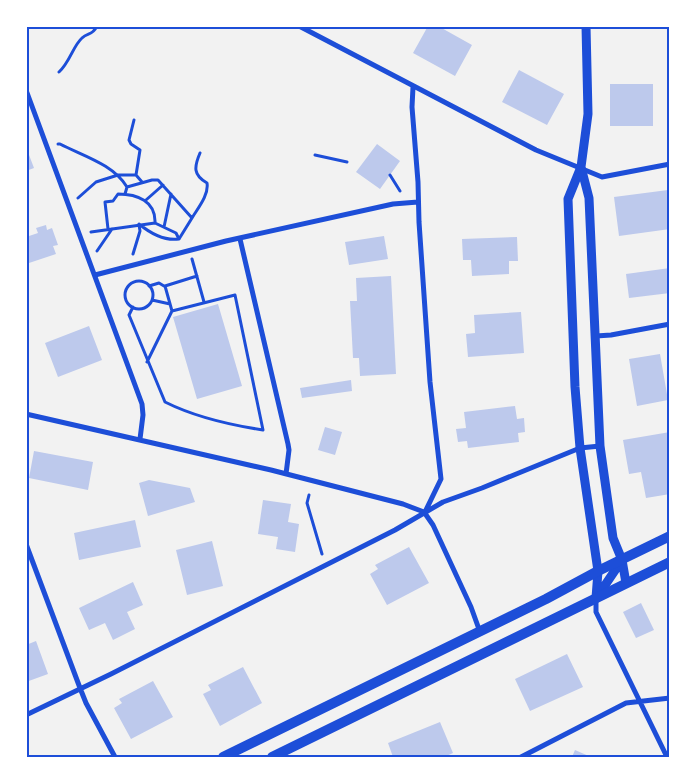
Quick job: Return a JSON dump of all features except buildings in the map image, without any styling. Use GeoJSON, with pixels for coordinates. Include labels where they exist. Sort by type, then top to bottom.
{"type":"FeatureCollection","features":[{"type":"Feature","properties":{"kind":"main road"},"geometry":{"type":"LineString","coordinates":[[223,757],[480,632],[670,536]]}},
{"type":"Feature","properties":{"kind":"main road"},"geometry":{"type":"LineString","coordinates":[[272,757],[670,562]]}},
{"type":"Feature","properties":{"kind":"street"},"geometry":{"type":"LineString","coordinates":[[299,26],[536,150],[602,177],[670,164]]}},
{"type":"Feature","properties":{"kind":"street"},"geometry":{"type":"LineString","coordinates":[[586,26],[588,114],[581,167],[568,199],[575,387],[580,448],[598,571],[596,612],[667,757]]}},
{"type":"Feature","properties":{"kind":"street"},"geometry":{"type":"LineString","coordinates":[[413,87],[412,107],[430,382],[441,479],[424,512]]}},
{"type":"Feature","properties":{"kind":"street"},"geometry":{"type":"LineString","coordinates":[[26,90],[142,404],[143,415],[140,439]]}},
{"type":"Feature","properties":{"kind":"street"},"geometry":{"type":"LineString","coordinates":[[581,167],[589,198],[600,446],[613,538],[622,560],[626,583]]}},
{"type":"Feature","properties":{"kind":"street"},"geometry":{"type":"LineString","coordinates":[[94,274],[240,238],[392,204],[418,202]]}},
{"type":"Feature","properties":{"kind":"street"},"geometry":{"type":"LineString","coordinates":[[240,238],[288,444],[286,474]]}},
{"type":"Feature","properties":{"kind":"street"},"geometry":{"type":"LineString","coordinates":[[596,336],[612,335],[670,324]]}},
{"type":"Feature","properties":{"kind":"street"},"geometry":{"type":"LineString","coordinates":[[26,414],[286,474],[403,504],[424,512],[437,533],[471,607],[480,632]]}},
{"type":"Feature","properties":{"kind":"street"},"geometry":{"type":"LineString","coordinates":[[26,715],[395,530],[443,502],[580,448],[600,446]]}},
{"type":"Feature","properties":{"kind":"street"},"geometry":{"type":"LineString","coordinates":[[26,544],[86,704],[115,757]]}},
{"type":"Feature","properties":{"kind":"street"},"geometry":{"type":"LineString","coordinates":[[596,598],[622,560]]}},
{"type":"Feature","properties":{"kind":"street"},"geometry":{"type":"LineString","coordinates":[[598,571],[626,583]]}},
{"type":"Feature","properties":{"kind":"street"},"geometry":{"type":"LineString","coordinates":[[520,757],[626,703],[670,698]]}},
{"type":"Feature","properties":{"kind":"path"},"geometry":{"type":"LineString","coordinates":[[58,72],[65,67],[81,38],[93,33],[97,26]]}},
{"type":"Feature","properties":{"kind":"path"},"geometry":{"type":"LineString","coordinates":[[134,120],[130,144],[140,150],[136,175]]}},
{"type":"Feature","properties":{"kind":"path"},"geometry":{"type":"LineString","coordinates":[[58,144],[110,169],[118,175],[127,187]]}},
{"type":"Feature","properties":{"kind":"path"},"geometry":{"type":"LineString","coordinates":[[179,239],[204,198],[208,187],[207,183],[199,178],[196,170],[196,161],[200,153]]}},
{"type":"Feature","properties":{"kind":"path"},"geometry":{"type":"LineString","coordinates":[[315,155],[347,162]]}},
{"type":"Feature","properties":{"kind":"path"},"geometry":{"type":"LineString","coordinates":[[390,174],[400,191]]}},
{"type":"Feature","properties":{"kind":"path"},"geometry":{"type":"LineString","coordinates":[[78,198],[96,182],[118,175],[136,175],[142,182]]}},
{"type":"Feature","properties":{"kind":"path"},"geometry":{"type":"LineString","coordinates":[[127,187],[155,179],[158,180],[192,218]]}},
{"type":"Feature","properties":{"kind":"path"},"geometry":{"type":"LineString","coordinates":[[146,200],[163,185]]}},
{"type":"Feature","properties":{"kind":"path"},"geometry":{"type":"LineString","coordinates":[[125,194],[127,187]]}},
{"type":"Feature","properties":{"kind":"path"},"geometry":{"type":"LineString","coordinates":[[108,229],[105,202],[113,201],[118,194],[146,200],[154,211],[154,223]]}},
{"type":"Feature","properties":{"kind":"path"},"geometry":{"type":"LineString","coordinates":[[164,227],[171,194]]}},
{"type":"Feature","properties":{"kind":"path"},"geometry":{"type":"LineString","coordinates":[[91,232],[154,223],[176,233],[179,239]]}},
{"type":"Feature","properties":{"kind":"path"},"geometry":{"type":"LineString","coordinates":[[139,224],[147,231],[171,240],[179,239]]}},
{"type":"Feature","properties":{"kind":"path"},"geometry":{"type":"LineString","coordinates":[[133,254],[140,232],[139,224]]}},
{"type":"Feature","properties":{"kind":"path"},"geometry":{"type":"LineString","coordinates":[[97,251],[113,228]]}},
{"type":"Feature","properties":{"kind":"path"},"geometry":{"type":"LineString","coordinates":[[192,259],[204,302]]}},
{"type":"Feature","properties":{"kind":"path"},"geometry":{"type":"LineString","coordinates":[[149,286],[159,283],[165,286],[197,276]]}},
{"type":"Feature","properties":{"kind":"path"},"geometry":{"type":"LineString","coordinates":[[136,282],[145,283],[152,292],[152,300],[150,304],[142,309],[133,308],[126,301],[125,296],[128,288],[136,282]]}},
{"type":"Feature","properties":{"kind":"path"},"geometry":{"type":"LineString","coordinates":[[147,362],[172,311],[165,286]]}},
{"type":"Feature","properties":{"kind":"path"},"geometry":{"type":"LineString","coordinates":[[133,308],[129,315],[165,402],[180,410],[242,427],[263,430],[235,295],[172,311]]}},
{"type":"Feature","properties":{"kind":"path"},"geometry":{"type":"LineString","coordinates":[[152,300],[170,304]]}},
{"type":"Feature","properties":{"kind":"path"},"geometry":{"type":"LineString","coordinates":[[309,495],[307,503],[322,554]]}}]}
